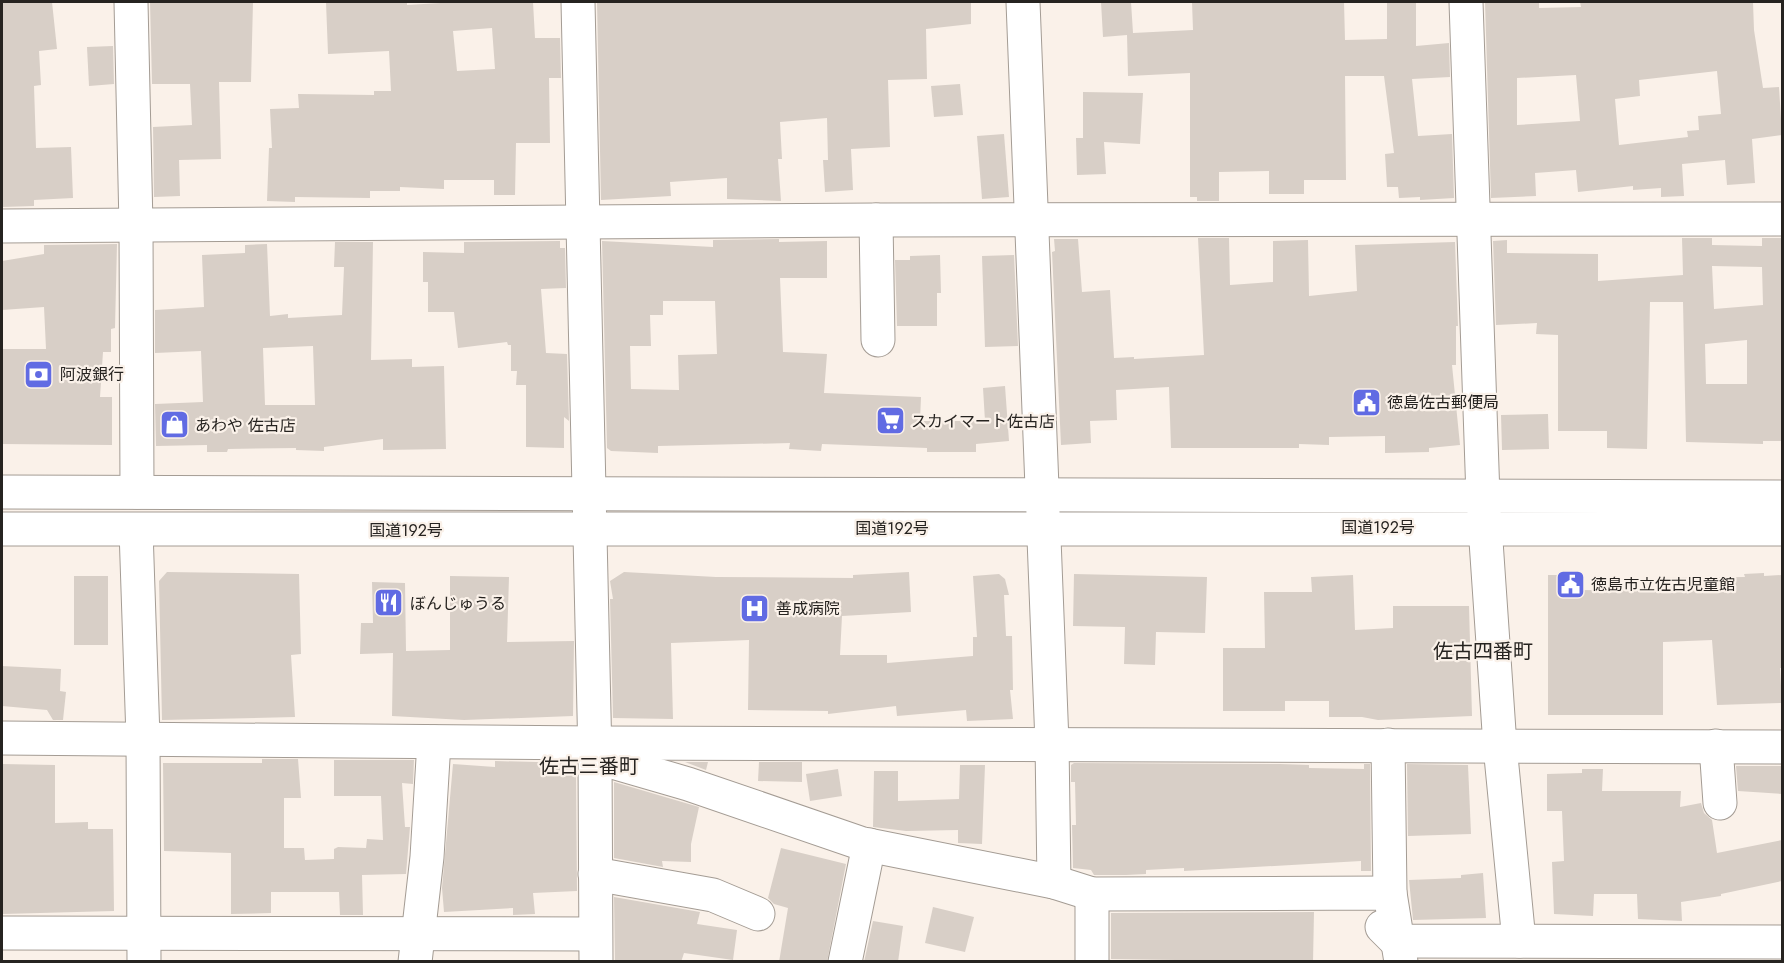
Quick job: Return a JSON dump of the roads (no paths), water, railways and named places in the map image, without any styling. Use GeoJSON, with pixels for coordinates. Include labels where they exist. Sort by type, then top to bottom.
{"type":"FeatureCollection","features":[{"type":"Feature","properties":{"kind":"main road"},"geometry":{"type":"LineString","coordinates":[[131,2],[136,226],[137,492]]}},
{"type":"Feature","properties":{"kind":"main road"},"geometry":{"type":"LineString","coordinates":[[2,933],[144,947],[595,948],[595,750],[578,2]]}},
{"type":"Feature","properties":{"kind":"main road"},"geometry":{"type":"LineString","coordinates":[[1023,2],[1029,220],[1052,743],[1054,882]]}},
{"type":"Feature","properties":{"kind":"main road"},"geometry":{"type":"LineString","coordinates":[[1466,2],[1484,512],[1500,746],[1519,941]]}},
{"type":"Feature","properties":{"kind":"main road"},"geometry":{"type":"LineString","coordinates":[[2,226],[876,220],[1782,219]]}},
{"type":"Feature","properties":{"kind":"main road"},"geometry":{"type":"LineString","coordinates":[[876,220],[879,339]]}},
{"type":"Feature","properties":{"kind":"main road","name":"国道192号"},"geometry":{"type":"LineString","coordinates":[[2,492],[589,495],[1041,511],[1484,512],[1782,497]]}},
{"type":"Feature","properties":{"kind":"main road","name":"国道192号"},"geometry":{"type":"LineString","coordinates":[[2,529],[590,529],[1041,511]]}},
{"type":"Feature","properties":{"kind":"main road","name":"国道192号"},"geometry":{"type":"LineString","coordinates":[[1484,512],[1782,529]]}},
{"type":"Feature","properties":{"kind":"main road"},"geometry":{"type":"LineString","coordinates":[[136,530],[143,738],[144,947]]}},
{"type":"Feature","properties":{"kind":"main road"},"geometry":{"type":"LineString","coordinates":[[2,738],[434,742],[595,750],[1052,743],[1782,747]]}},
{"type":"Feature","properties":{"kind":"main road"},"geometry":{"type":"LineString","coordinates":[[416,948],[427,857],[434,742]]}},
{"type":"Feature","properties":{"kind":"main road"},"geometry":{"type":"LineString","coordinates":[[1388,745],[1379,904],[1399,951],[1519,941],[1782,942]]}},
{"type":"Feature","properties":{"kind":"main road"},"geometry":{"type":"LineString","coordinates":[[1716,746],[1720,803]]}},
{"type":"Feature","properties":{"kind":"main road"},"geometry":{"type":"LineString","coordinates":[[595,750],[869,845],[1054,882],[1092,894],[1379,904]]}},
{"type":"Feature","properties":{"kind":"main road"},"geometry":{"type":"LineString","coordinates":[[845,962],[869,845]]}},
{"type":"Feature","properties":{"kind":"main road"},"geometry":{"type":"LineString","coordinates":[[595,874],[664,884],[716,906],[758,914]]}},
{"type":"Feature","properties":{"kind":"main road"},"geometry":{"type":"LineString","coordinates":[[1092,894],[1092,962]]}},
{"type":"Feature","properties":{"kind":"place","name":"阿波銀行"},"geometry":{"type":"Point","coordinates":[39,374]}},
{"type":"Feature","properties":{"kind":"place","name":"徳島佐古郵便局"},"geometry":{"type":"Point","coordinates":[1366,402]}},
{"type":"Feature","properties":{"kind":"place","name":"スカイマート佐古店"},"geometry":{"type":"Point","coordinates":[890,421]}},
{"type":"Feature","properties":{"kind":"place","name":"あわや 佐古店"},"geometry":{"type":"Point","coordinates":[174,425]}},
{"type":"Feature","properties":{"kind":"place","name":"徳島市立佐古児童館"},"geometry":{"type":"Point","coordinates":[1570,584]}},
{"type":"Feature","properties":{"kind":"place","name":"ぼんじゅうる"},"geometry":{"type":"Point","coordinates":[389,603]}},
{"type":"Feature","properties":{"kind":"place","name":"善成病院"},"geometry":{"type":"Point","coordinates":[755,608]}},
{"type":"Feature","properties":{"kind":"district","name":"佐古四番町"},"geometry":{"type":"Point","coordinates":[1483,651]}},
{"type":"Feature","properties":{"kind":"district","name":"佐古三番町"},"geometry":{"type":"Point","coordinates":[589,766]}}]}
